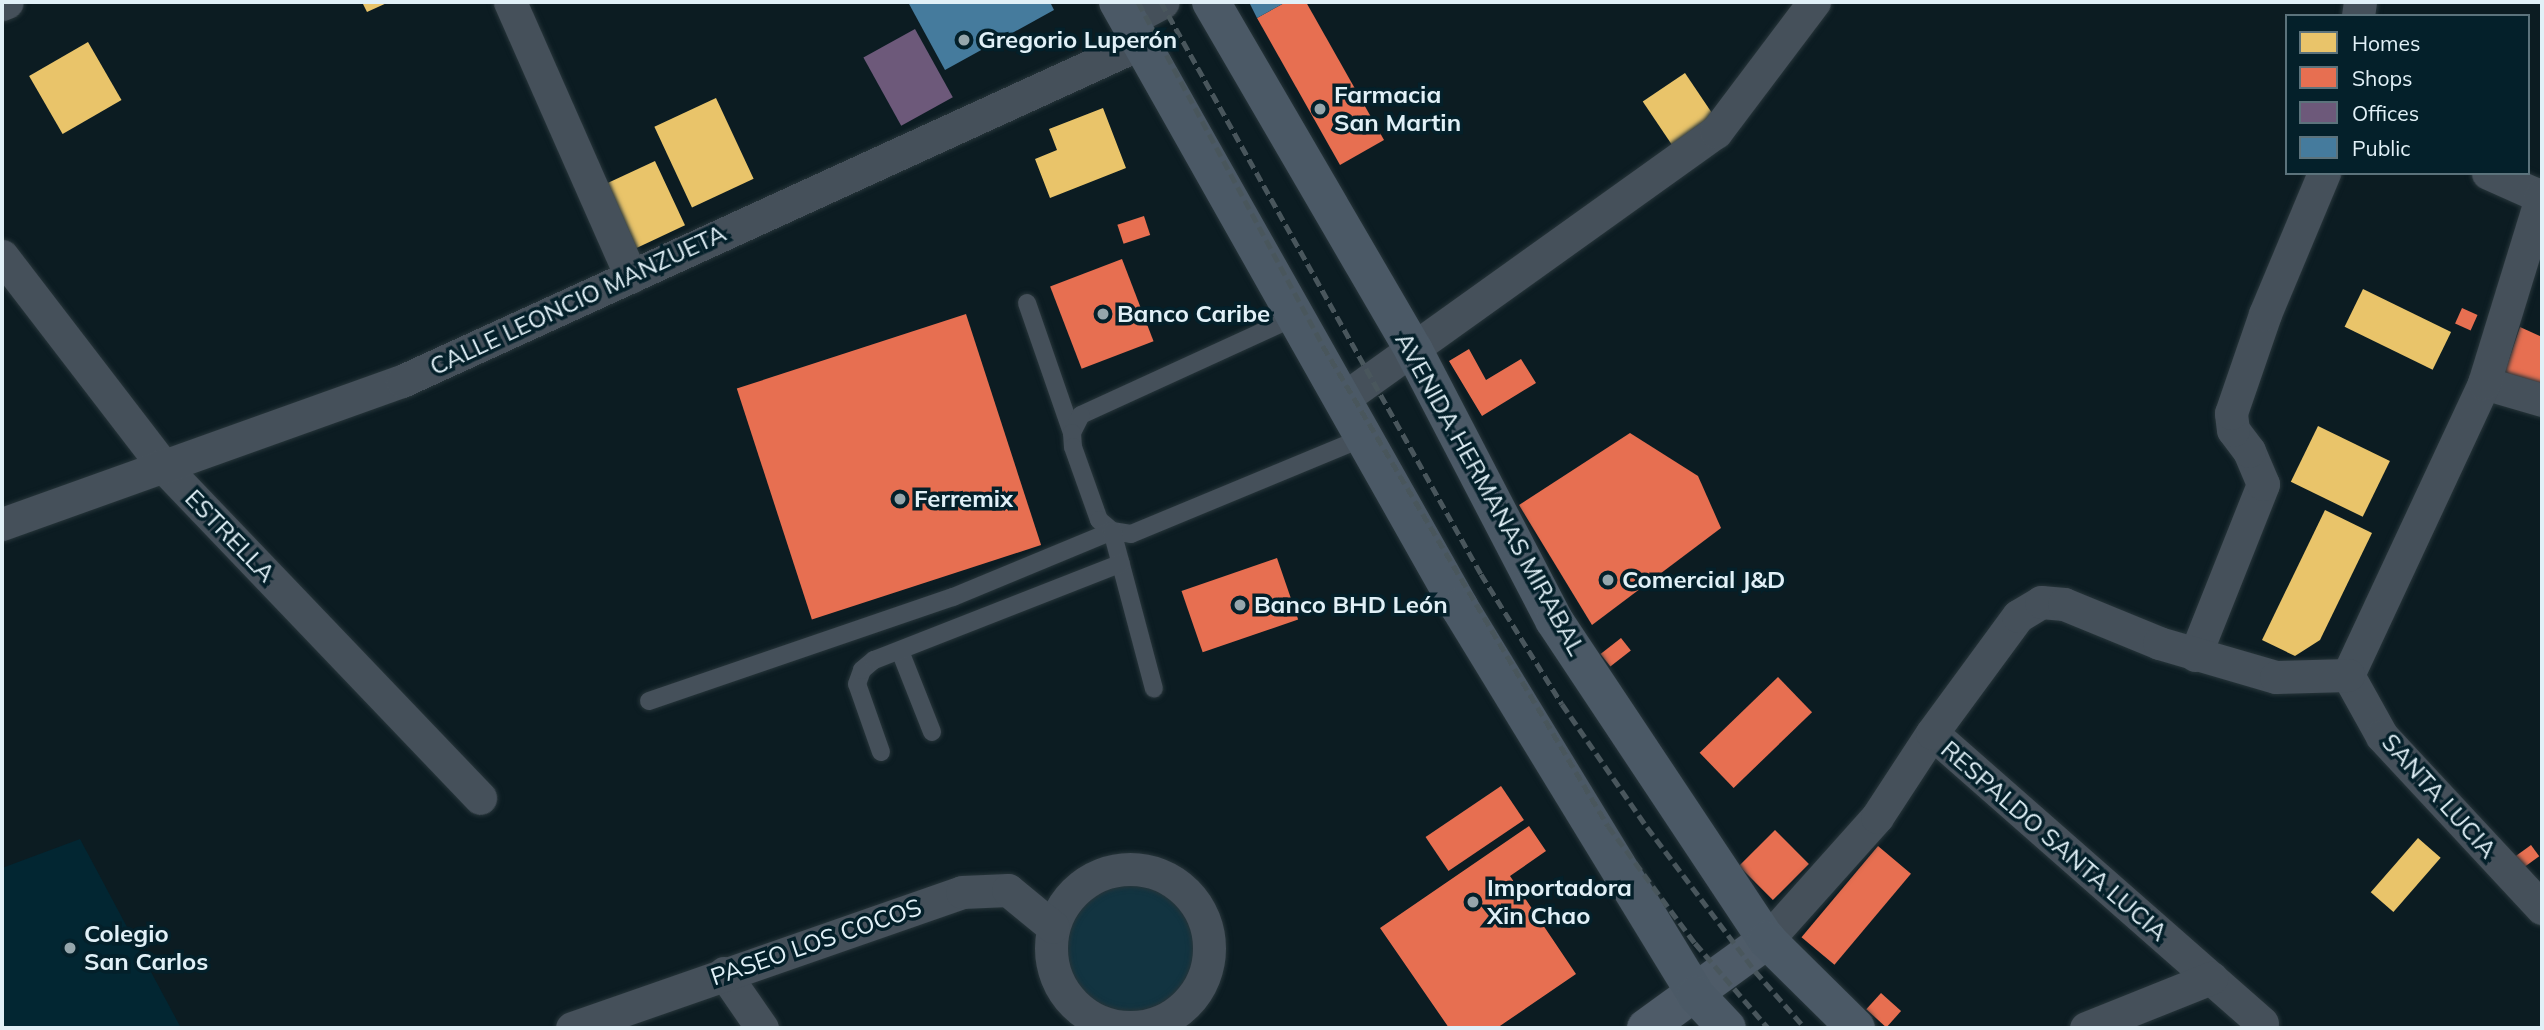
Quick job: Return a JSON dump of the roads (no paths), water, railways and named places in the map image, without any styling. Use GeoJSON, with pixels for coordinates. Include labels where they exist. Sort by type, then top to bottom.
{"type":"FeatureCollection","features":[{"type":"Feature","properties":{"kind":"main road","name":"AVENIDA HERMANAS MIRABAL"},"geometry":{"type":"LineString","coordinates":[[1211,2],[1413,351],[1554,620],[1767,940],[1856,1028]]}},
{"type":"Feature","properties":{"kind":"main road"},"geometry":{"type":"LineString","coordinates":[[1142,15],[1297,316],[1460,608],[1696,995],[1727,1028]]}},
{"type":"Feature","properties":{"kind":"street"},"geometry":{"type":"LineString","coordinates":[[2,4],[7,2]]}},
{"type":"Feature","properties":{"kind":"street"},"geometry":{"type":"LineString","coordinates":[[510,2],[631,276]]}},
{"type":"Feature","properties":{"kind":"street"},"geometry":{"type":"LineString","coordinates":[[1344,398],[1723,126],[1814,2]]}},
{"type":"Feature","properties":{"kind":"street","name":"CALLE LEONCIO MANZUETA"},"geometry":{"type":"LineString","coordinates":[[2,524],[402,381],[631,276],[1142,15]]}},
{"type":"Feature","properties":{"kind":"street"},"geometry":{"type":"LineString","coordinates":[[2195,655],[2263,484],[2249,451],[2233,430],[2231,413],[2265,314],[2323,175]]}},
{"type":"Feature","properties":{"kind":"street"},"geometry":{"type":"LineString","coordinates":[[2348,675],[2484,383],[2542,195],[2493,175]]}},
{"type":"Feature","properties":{"kind":"street","name":"ESTRELLA"},"geometry":{"type":"LineString","coordinates":[[2,256],[163,466],[480,797]]}},
{"type":"Feature","properties":{"kind":"street"},"geometry":{"type":"LineString","coordinates":[[2484,383],[2542,400]]}},
{"type":"Feature","properties":{"kind":"street","name":"RESPALDO SANTA LUCIA"},"geometry":{"type":"LineString","coordinates":[[2262,1023],[1932,733],[2018,616],[2040,602],[2064,604],[2195,655],[2276,677],[2348,675]]}},
{"type":"Feature","properties":{"kind":"street","name":"SANTA LUCIA"},"geometry":{"type":"LineString","coordinates":[[2348,675],[2382,736],[2542,908]]}},
{"type":"Feature","properties":{"kind":"street"},"geometry":{"type":"LineString","coordinates":[[1646,1028],[1696,995],[1767,940],[1877,817],[1932,733]]}},
{"type":"Feature","properties":{"kind":"street"},"geometry":{"type":"LineString","coordinates":[[1129,868],[1155,872],[1187,893],[1207,926],[1209,952],[1204,978],[1190,1000],[1169,1017],[1144,1027],[1118,1027],[1093,1019],[1072,1003],[1057,981],[1051,954],[1053,928],[1064,904],[1082,885],[1104,872],[1129,868]]}},
{"type":"Feature","properties":{"kind":"street","name":"PASEO LOS COCOS"},"geometry":{"type":"LineString","coordinates":[[572,1028],[724,972],[962,892],[1008,890],[1053,928]]}},
{"type":"Feature","properties":{"kind":"street"},"geometry":{"type":"LineString","coordinates":[[724,972],[762,1028]]}},
{"type":"Feature","properties":{"kind":"street"},"geometry":{"type":"LineString","coordinates":[[2086,1028],[2211,978]]}},
{"type":"Feature","properties":{"kind":"lane"},"geometry":{"type":"LineString","coordinates":[[1027,303],[1099,520],[1112,531],[1131,534],[1365,437]]}},
{"type":"Feature","properties":{"kind":"lane"},"geometry":{"type":"LineString","coordinates":[[1072,433],[1082,415],[1297,316]]}},
{"type":"Feature","properties":{"kind":"lane"},"geometry":{"type":"LineString","coordinates":[[1112,531],[1154,689]]}},
{"type":"Feature","properties":{"kind":"lane"},"geometry":{"type":"LineString","coordinates":[[649,701],[953,597],[1112,531]]}},
{"type":"Feature","properties":{"kind":"lane"},"geometry":{"type":"LineString","coordinates":[[881,752],[857,684],[862,670],[874,660],[1121,563]]}},
{"type":"Feature","properties":{"kind":"lane"},"geometry":{"type":"LineString","coordinates":[[900,651],[932,732]]}},
{"type":"Feature","properties":{"kind":"railway"},"geometry":{"type":"LineString","coordinates":[[1138,2],[1323,346],[1608,826],[1695,943],[1768,1028]]}},
{"type":"Feature","properties":{"kind":"railway"},"geometry":{"type":"LineString","coordinates":[[1161,2],[1481,574],[1562,704],[1647,827],[1755,971],[1805,1028]]}},
{"type":"Feature","properties":{"kind":"place","name":"Gregorio Luperón"},"geometry":{"type":"Point","coordinates":[964,40]}},
{"type":"Feature","properties":{"kind":"place","name":"Farmacia San Martin"},"geometry":{"type":"Point","coordinates":[1320,109]}},
{"type":"Feature","properties":{"kind":"place","name":"Banco Caribe"},"geometry":{"type":"Point","coordinates":[1103,314]}},
{"type":"Feature","properties":{"kind":"place","name":"Ferremix"},"geometry":{"type":"Point","coordinates":[900,499]}},
{"type":"Feature","properties":{"kind":"place","name":"Comercial J&D"},"geometry":{"type":"Point","coordinates":[1608,580]}},
{"type":"Feature","properties":{"kind":"place","name":"Banco BHD León"},"geometry":{"type":"Point","coordinates":[1240,605]}},
{"type":"Feature","properties":{"kind":"place","name":"Importadora Xin Chao"},"geometry":{"type":"Point","coordinates":[1473,902]}},
{"type":"Feature","properties":{"kind":"place","name":"Colegio San Carlos"},"geometry":{"type":"Point","coordinates":[70,948]}}]}
